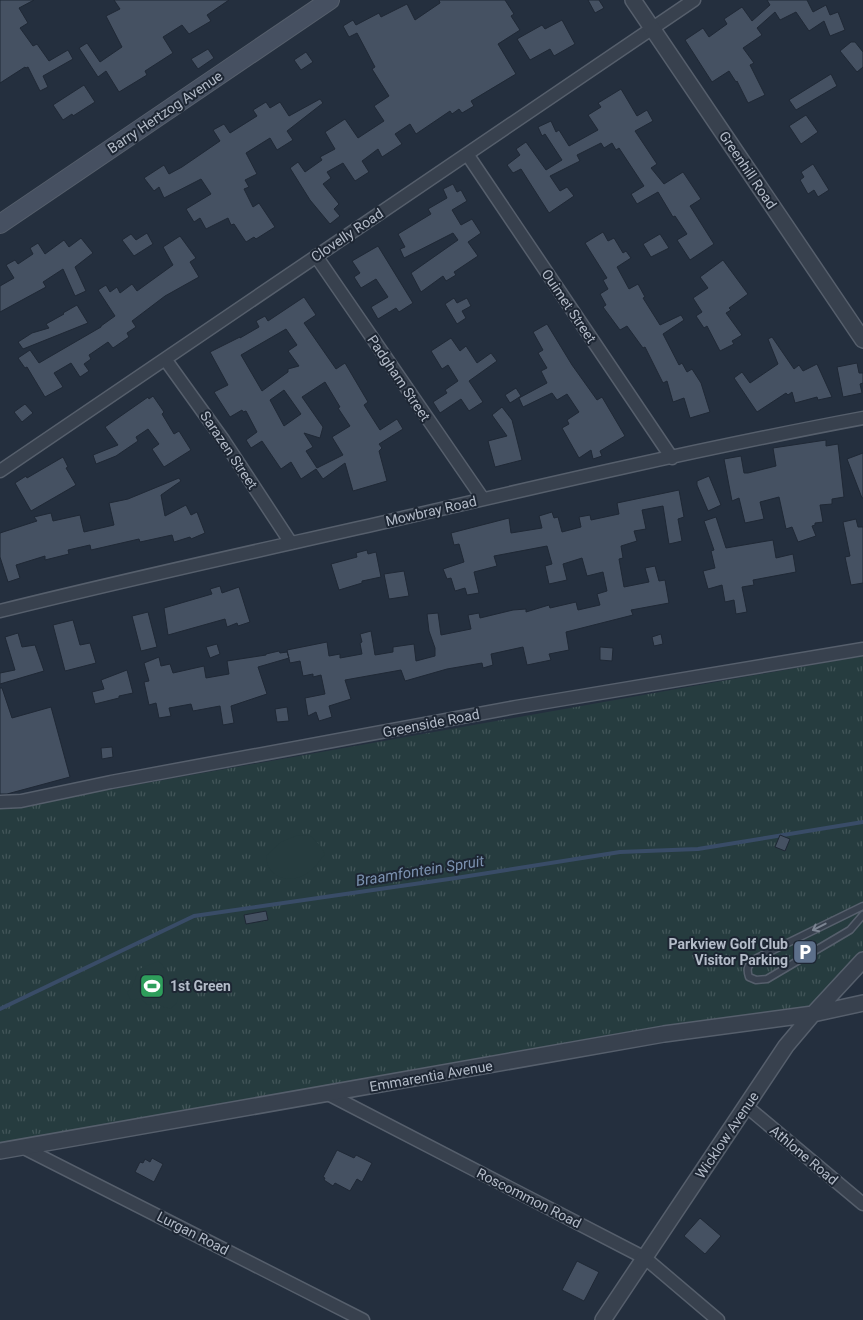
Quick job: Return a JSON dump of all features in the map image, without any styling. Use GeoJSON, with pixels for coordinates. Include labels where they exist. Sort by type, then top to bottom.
{"type":"FeatureCollection","features":[{"type":"Feature","properties":{"kind":"main road","name":"Barry Hertzog Avenue"},"geometry":{"type":"LineString","coordinates":[[0,224],[330,0]]}},
{"type":"Feature","properties":{"kind":"street","name":"Greenhill Road"},"geometry":{"type":"LineString","coordinates":[[632,0],[863,340]]}},
{"type":"Feature","properties":{"kind":"street","name":"Clovelly Road"},"geometry":{"type":"LineString","coordinates":[[0,471],[694,0]]}},
{"type":"Feature","properties":{"kind":"street","name":"Ouimet Street"},"geometry":{"type":"LineString","coordinates":[[467,154],[672,458]]}},
{"type":"Feature","properties":{"kind":"street","name":"Padgham Street"},"geometry":{"type":"LineString","coordinates":[[316,256],[482,499]]}},
{"type":"Feature","properties":{"kind":"street","name":"Sarazen Street"},"geometry":{"type":"LineString","coordinates":[[165,359],[224,441],[291,543]]}},
{"type":"Feature","properties":{"kind":"street","name":"Mowbray Road"},"geometry":{"type":"LineString","coordinates":[[0,611],[104,585],[482,499],[863,418]]}},
{"type":"Feature","properties":{"kind":"street","name":"Greenside Road"},"geometry":{"type":"LineString","coordinates":[[0,802],[21,801],[111,782],[516,707],[863,649]]}},
{"type":"Feature","properties":{"kind":"street","name":"Wicklow Avenue"},"geometry":{"type":"LineString","coordinates":[[603,1320],[786,1046],[863,960]]}},
{"type":"Feature","properties":{"kind":"street","name":"Emmarentia Avenue"},"geometry":{"type":"LineString","coordinates":[[0,1151],[664,1034],[813,1014],[863,1003]]}},
{"type":"Feature","properties":{"kind":"street","name":"Roscommon Road"},"geometry":{"type":"LineString","coordinates":[[328,1094],[645,1258],[718,1320]]}},
{"type":"Feature","properties":{"kind":"street","name":"Athlone Road"},"geometry":{"type":"LineString","coordinates":[[746,1106],[863,1204]]}},
{"type":"Feature","properties":{"kind":"street","name":"Lurgan Road"},"geometry":{"type":"LineString","coordinates":[[22,1147],[363,1320]]}},
{"type":"Feature","properties":{"kind":"lane"},"geometry":{"type":"LineString","coordinates":[[863,906],[755,959],[746,971],[749,977],[756,980],[767,979],[852,932],[863,915]]}},
{"type":"Feature","properties":{"kind":"green space"},"geometry":{"type":"Polygon","coordinates":[[[863,656],[863,954],[813,1014],[0,1151],[0,809],[863,656]]]}},
{"type":"Feature","properties":{"kind":"green space"},"geometry":{"type":"Polygon","coordinates":[[[298,835],[310,836],[319,844],[325,854],[309,872],[302,876],[288,879],[282,878],[271,870],[267,864],[266,856],[281,842],[298,835]]]}},
{"type":"Feature","properties":{"kind":"green space","name":"1st Green"},"geometry":{"type":"Polygon","coordinates":[[[159,961],[167,971],[170,984],[178,992],[177,1002],[171,1009],[160,1006],[157,1002],[147,1005],[141,998],[131,1000],[127,993],[132,987],[139,969],[159,961]]]}},
{"type":"Feature","properties":{"kind":"building"},"geometry":{"type":"Polygon","coordinates":[[[0,0],[34,0],[19,8],[28,23],[20,28],[33,46],[37,44],[49,61],[68,50],[73,59],[43,76],[48,87],[40,91],[28,67],[0,83],[0,0]]]}},
{"type":"Feature","properties":{"kind":"building"},"geometry":{"type":"Polygon","coordinates":[[[114,0],[229,0],[207,15],[211,21],[189,34],[182,25],[163,37],[173,53],[145,71],[147,75],[119,92],[106,71],[98,77],[79,48],[87,43],[100,62],[122,47],[106,16],[120,9],[114,0]]]}},
{"type":"Feature","properties":{"kind":"building"},"geometry":{"type":"Polygon","coordinates":[[[439,0],[505,0],[514,14],[511,16],[520,30],[498,44],[516,74],[471,101],[474,106],[462,113],[459,109],[452,114],[450,111],[416,134],[410,124],[395,134],[402,144],[382,157],[378,149],[362,161],[369,172],[355,181],[343,163],[327,172],[331,178],[323,184],[339,204],[334,209],[340,216],[330,224],[310,200],[290,168],[298,162],[305,172],[322,160],[320,157],[335,149],[325,132],[345,119],[358,138],[384,121],[374,106],[389,96],[372,69],[375,67],[357,33],[349,37],[343,26],[353,20],[356,25],[379,13],[381,17],[407,4],[415,20],[440,3],[439,0]]]}},
{"type":"Feature","properties":{"kind":"building"},"geometry":{"type":"Polygon","coordinates":[[[588,0],[599,0],[604,8],[595,13],[588,0]]]}},
{"type":"Feature","properties":{"kind":"building"},"geometry":{"type":"Polygon","coordinates":[[[767,0],[807,0],[813,12],[826,5],[830,15],[838,12],[845,30],[830,36],[824,21],[809,31],[796,12],[780,20],[775,12],[757,28],[762,35],[743,48],[754,63],[750,65],[765,95],[748,103],[737,81],[729,71],[712,82],[685,40],[703,28],[709,37],[727,24],[724,19],[742,7],[752,21],[770,5],[767,0]]]}},
{"type":"Feature","properties":{"kind":"building"},"geometry":{"type":"Polygon","coordinates":[[[562,20],[575,44],[554,56],[550,49],[530,60],[517,39],[542,25],[545,29],[562,20]]]}},
{"type":"Feature","properties":{"kind":"building"},"geometry":{"type":"Polygon","coordinates":[[[851,42],[855,42],[863,52],[863,67],[857,72],[840,51],[851,42]]]}},
{"type":"Feature","properties":{"kind":"building"},"geometry":{"type":"Polygon","coordinates":[[[208,49],[214,58],[198,69],[191,59],[208,49]]]}},
{"type":"Feature","properties":{"kind":"building"},"geometry":{"type":"Polygon","coordinates":[[[306,52],[313,62],[301,70],[294,60],[306,52]]]}},
{"type":"Feature","properties":{"kind":"building"},"geometry":{"type":"Polygon","coordinates":[[[831,74],[837,86],[796,110],[789,100],[831,74]]]}},
{"type":"Feature","properties":{"kind":"building"},"geometry":{"type":"Polygon","coordinates":[[[84,85],[95,102],[63,120],[53,105],[84,85]]]}},
{"type":"Feature","properties":{"kind":"building"},"geometry":{"type":"Polygon","coordinates":[[[621,89],[637,116],[647,110],[653,121],[635,131],[657,164],[651,168],[664,184],[683,172],[701,199],[690,206],[714,244],[690,260],[677,240],[687,234],[675,216],[673,217],[658,192],[637,204],[631,194],[644,186],[619,148],[616,150],[612,143],[604,148],[601,143],[577,155],[580,161],[550,176],[560,191],[567,187],[574,196],[549,213],[521,169],[513,173],[507,165],[520,155],[516,149],[526,142],[546,170],[562,160],[545,134],[542,136],[538,127],[551,121],[556,132],[559,130],[569,146],[598,130],[588,115],[601,107],[598,103],[621,89]]]}},
{"type":"Feature","properties":{"kind":"building"},"geometry":{"type":"Polygon","coordinates":[[[320,99],[323,103],[287,131],[293,140],[277,150],[270,138],[246,153],[257,174],[245,180],[249,187],[244,189],[253,207],[259,203],[275,227],[256,239],[254,237],[246,242],[234,224],[231,225],[228,218],[206,229],[200,218],[194,222],[186,209],[211,194],[201,179],[164,198],[159,187],[154,191],[144,178],[164,165],[169,174],[182,167],[220,141],[213,130],[224,124],[230,133],[257,116],[253,110],[266,102],[270,108],[280,102],[289,116],[320,99]]]}},
{"type":"Feature","properties":{"kind":"building"},"geometry":{"type":"Polygon","coordinates":[[[806,115],[818,132],[801,144],[789,126],[806,115]]]}},
{"type":"Feature","properties":{"kind":"building"},"geometry":{"type":"Polygon","coordinates":[[[813,164],[829,190],[818,197],[814,190],[808,194],[800,180],[804,177],[801,172],[813,164]]]}},
{"type":"Feature","properties":{"kind":"building"},"geometry":{"type":"Polygon","coordinates":[[[453,184],[457,192],[461,190],[467,201],[452,210],[461,225],[472,219],[481,233],[468,242],[478,256],[454,272],[456,275],[446,281],[443,276],[421,292],[411,273],[458,240],[453,233],[404,258],[400,249],[405,247],[398,234],[431,214],[428,209],[447,198],[443,189],[453,184]]]}},
{"type":"Feature","properties":{"kind":"building"},"geometry":{"type":"Polygon","coordinates":[[[603,232],[608,241],[614,238],[623,253],[626,251],[631,258],[617,267],[629,289],[638,284],[645,297],[643,298],[660,325],[681,315],[684,320],[663,334],[679,365],[682,363],[687,372],[692,369],[701,383],[710,412],[690,418],[684,398],[673,402],[667,381],[663,383],[645,347],[643,348],[627,326],[620,330],[603,307],[606,305],[600,294],[608,289],[603,280],[607,278],[585,243],[603,232]]]}},
{"type":"Feature","properties":{"kind":"building"},"geometry":{"type":"Polygon","coordinates":[[[147,233],[153,244],[134,256],[122,240],[131,234],[136,240],[147,233]]]}},
{"type":"Feature","properties":{"kind":"building"},"geometry":{"type":"Polygon","coordinates":[[[660,234],[669,248],[651,257],[643,244],[660,234]]]}},
{"type":"Feature","properties":{"kind":"building"},"geometry":{"type":"Polygon","coordinates":[[[180,236],[196,258],[190,262],[199,277],[165,296],[132,321],[136,327],[127,333],[129,337],[113,348],[108,342],[89,355],[91,359],[84,364],[89,371],[80,377],[71,363],[54,373],[63,387],[45,397],[27,367],[25,368],[18,358],[30,350],[39,363],[101,327],[115,316],[98,290],[106,285],[110,292],[117,287],[120,293],[132,284],[137,291],[173,265],[163,247],[180,236]]]}},
{"type":"Feature","properties":{"kind":"building"},"geometry":{"type":"Polygon","coordinates":[[[81,238],[93,253],[75,267],[86,291],[75,296],[63,269],[43,282],[46,287],[0,312],[0,286],[14,278],[6,265],[15,260],[18,264],[33,254],[30,248],[38,243],[45,254],[64,240],[69,247],[81,238]]]}},
{"type":"Feature","properties":{"kind":"building"},"geometry":{"type":"Polygon","coordinates":[[[378,246],[413,303],[399,312],[396,308],[378,319],[371,307],[388,297],[376,279],[361,288],[354,277],[360,273],[352,261],[378,246]]]}},
{"type":"Feature","properties":{"kind":"building"},"geometry":{"type":"Polygon","coordinates":[[[723,260],[748,294],[729,308],[731,310],[726,313],[742,335],[732,341],[734,344],[720,351],[707,326],[704,328],[696,316],[702,312],[693,298],[708,288],[700,277],[723,260]]]}},
{"type":"Feature","properties":{"kind":"building"},"geometry":{"type":"Polygon","coordinates":[[[304,297],[316,315],[304,323],[336,369],[345,363],[368,402],[364,405],[380,430],[397,419],[403,429],[379,444],[382,448],[379,451],[387,481],[353,491],[345,463],[323,479],[316,469],[301,479],[291,462],[281,469],[262,441],[251,448],[246,440],[257,432],[246,411],[243,412],[242,410],[230,417],[214,392],[228,385],[210,352],[259,327],[256,321],[265,316],[268,321],[304,297]],[[286,329],[241,355],[262,391],[288,372],[288,369],[299,366],[288,351],[297,345],[286,329]],[[325,382],[302,397],[323,427],[320,438],[304,433],[313,447],[306,451],[317,468],[343,455],[332,437],[350,426],[338,408],[340,407],[325,382]],[[284,390],[270,400],[284,426],[301,414],[284,390]]]}},
{"type":"Feature","properties":{"kind":"building"},"geometry":{"type":"Polygon","coordinates":[[[454,298],[457,303],[467,298],[471,306],[462,311],[466,318],[457,324],[445,304],[454,298]]]}},
{"type":"Feature","properties":{"kind":"building"},"geometry":{"type":"Polygon","coordinates":[[[77,305],[88,323],[23,349],[18,342],[32,333],[49,328],[46,324],[77,305]]]}},
{"type":"Feature","properties":{"kind":"building"},"geometry":{"type":"Polygon","coordinates":[[[547,324],[572,365],[597,400],[602,397],[625,436],[600,451],[602,456],[593,459],[591,450],[579,458],[562,428],[569,424],[567,420],[579,412],[567,394],[557,400],[552,393],[523,407],[519,398],[547,383],[541,371],[547,368],[538,353],[543,350],[533,332],[547,324]]]}},
{"type":"Feature","properties":{"kind":"building"},"geometry":{"type":"Polygon","coordinates":[[[772,337],[794,369],[799,365],[803,371],[817,364],[832,397],[818,400],[817,397],[795,403],[792,392],[788,395],[786,393],[757,412],[734,378],[742,372],[750,383],[778,364],[768,339],[772,337]]]}},
{"type":"Feature","properties":{"kind":"building"},"geometry":{"type":"Polygon","coordinates":[[[451,338],[460,351],[466,346],[477,363],[491,353],[497,361],[469,381],[483,402],[469,411],[461,399],[440,413],[433,402],[447,393],[445,390],[458,381],[448,365],[442,369],[431,351],[451,338]]]}},
{"type":"Feature","properties":{"kind":"building"},"geometry":{"type":"Polygon","coordinates":[[[857,363],[859,373],[863,373],[863,383],[860,384],[862,393],[843,397],[837,367],[857,363]]]}},
{"type":"Feature","properties":{"kind":"building"},"geometry":{"type":"Polygon","coordinates":[[[516,388],[521,396],[510,403],[505,395],[516,388]]]}},
{"type":"Feature","properties":{"kind":"building"},"geometry":{"type":"Polygon","coordinates":[[[153,396],[164,412],[162,414],[174,434],[179,431],[191,450],[164,467],[152,449],[159,444],[148,429],[136,437],[138,441],[116,456],[96,464],[93,455],[118,445],[105,427],[148,397],[149,399],[153,396]]]}},
{"type":"Feature","properties":{"kind":"building"},"geometry":{"type":"Polygon","coordinates":[[[25,404],[33,413],[22,422],[14,412],[25,404]]]}},
{"type":"Feature","properties":{"kind":"building"},"geometry":{"type":"Polygon","coordinates":[[[502,407],[512,420],[522,460],[495,467],[488,441],[507,436],[492,415],[502,407]]]}},
{"type":"Feature","properties":{"kind":"building"},"geometry":{"type":"Polygon","coordinates":[[[826,440],[826,446],[838,444],[844,497],[832,499],[832,504],[820,505],[823,522],[815,523],[812,526],[816,536],[798,542],[792,527],[786,529],[779,497],[760,502],[764,519],[745,523],[739,498],[732,501],[724,459],[741,456],[744,473],[748,473],[776,466],[773,448],[826,440]]]}},
{"type":"Feature","properties":{"kind":"building"},"geometry":{"type":"Polygon","coordinates":[[[863,453],[863,498],[862,498],[847,459],[863,453]]]}},
{"type":"Feature","properties":{"kind":"building"},"geometry":{"type":"Polygon","coordinates":[[[63,457],[68,467],[66,468],[76,485],[31,511],[15,483],[63,457]]]}},
{"type":"Feature","properties":{"kind":"building"},"geometry":{"type":"Polygon","coordinates":[[[709,476],[721,505],[708,511],[697,481],[709,476]]]}},
{"type":"Feature","properties":{"kind":"building"},"geometry":{"type":"Polygon","coordinates":[[[179,478],[181,481],[161,495],[165,516],[186,505],[191,515],[197,512],[205,533],[191,539],[190,537],[174,542],[172,535],[140,542],[139,539],[91,550],[90,545],[68,550],[69,554],[45,560],[45,556],[16,565],[20,578],[8,582],[0,557],[0,533],[37,521],[34,517],[51,513],[53,521],[80,515],[84,532],[114,525],[109,503],[128,499],[179,478]]]}},
{"type":"Feature","properties":{"kind":"building"},"geometry":{"type":"Polygon","coordinates":[[[679,490],[684,517],[678,519],[682,541],[669,544],[663,506],[642,510],[646,529],[634,531],[637,541],[621,546],[623,558],[619,559],[624,587],[649,582],[645,568],[655,566],[659,581],[665,580],[669,603],[631,610],[633,615],[566,632],[569,650],[549,654],[551,660],[527,665],[523,647],[491,654],[493,665],[483,668],[482,663],[447,669],[405,681],[401,670],[345,680],[351,699],[329,706],[332,717],[319,721],[316,712],[308,716],[305,698],[325,694],[321,675],[313,677],[313,674],[303,676],[300,661],[290,663],[287,650],[327,642],[329,656],[340,654],[340,658],[362,654],[360,634],[371,631],[375,655],[393,652],[393,647],[414,644],[416,661],[435,656],[427,614],[438,613],[441,635],[471,629],[468,615],[479,613],[480,618],[513,610],[526,609],[526,612],[549,605],[550,608],[576,602],[578,610],[600,605],[597,594],[607,591],[603,572],[587,576],[582,558],[563,564],[567,580],[549,584],[545,566],[552,564],[547,546],[494,556],[497,566],[474,572],[479,593],[467,595],[465,588],[455,591],[451,578],[447,579],[443,569],[464,562],[459,544],[454,545],[451,533],[509,518],[511,533],[542,528],[539,516],[552,512],[554,518],[558,517],[562,532],[581,527],[579,517],[590,515],[591,520],[619,514],[617,503],[679,490]]]}},
{"type":"Feature","properties":{"kind":"building"},"geometry":{"type":"Polygon","coordinates":[[[716,517],[726,548],[773,540],[776,558],[793,554],[796,572],[753,580],[754,585],[742,587],[747,612],[736,614],[734,600],[725,602],[722,585],[708,589],[703,571],[715,568],[711,551],[714,550],[704,521],[716,517]]]}},
{"type":"Feature","properties":{"kind":"building"},"geometry":{"type":"Polygon","coordinates":[[[856,519],[858,527],[863,527],[863,583],[851,585],[845,557],[850,556],[843,522],[856,519]]]}},
{"type":"Feature","properties":{"kind":"building"},"geometry":{"type":"Polygon","coordinates":[[[367,550],[368,554],[376,552],[381,577],[362,581],[362,583],[339,590],[331,564],[357,557],[356,553],[367,550]]]}},
{"type":"Feature","properties":{"kind":"building"},"geometry":{"type":"Polygon","coordinates":[[[404,571],[409,596],[389,599],[384,574],[404,571]]]}},
{"type":"Feature","properties":{"kind":"building"},"geometry":{"type":"Polygon","coordinates":[[[220,586],[222,593],[239,587],[250,622],[238,626],[237,623],[227,627],[225,619],[168,635],[164,608],[212,594],[210,589],[220,586]]]}},
{"type":"Feature","properties":{"kind":"building"},"geometry":{"type":"Polygon","coordinates":[[[148,612],[157,647],[141,651],[132,616],[148,612]]]}},
{"type":"Feature","properties":{"kind":"building"},"geometry":{"type":"Polygon","coordinates":[[[73,620],[80,645],[90,643],[96,663],[65,671],[53,625],[73,620]]]}},
{"type":"Feature","properties":{"kind":"building"},"geometry":{"type":"Polygon","coordinates":[[[18,633],[22,647],[35,645],[44,671],[0,684],[0,673],[15,670],[5,637],[18,633]]]}},
{"type":"Feature","properties":{"kind":"building"},"geometry":{"type":"Polygon","coordinates":[[[661,634],[663,644],[654,646],[652,637],[661,634]]]}},
{"type":"Feature","properties":{"kind":"building"},"geometry":{"type":"Polygon","coordinates":[[[217,644],[220,654],[210,658],[206,647],[217,644]]]}},
{"type":"Feature","properties":{"kind":"building"},"geometry":{"type":"Polygon","coordinates":[[[600,647],[613,648],[612,661],[600,660],[600,647]]]}},
{"type":"Feature","properties":{"kind":"building"},"geometry":{"type":"Polygon","coordinates":[[[279,651],[280,653],[287,652],[289,658],[258,667],[267,694],[231,706],[234,723],[223,725],[220,706],[193,711],[191,704],[169,708],[171,716],[159,718],[156,703],[149,705],[144,682],[149,681],[144,663],[159,657],[161,666],[170,664],[173,673],[204,666],[206,678],[229,674],[227,661],[279,651]]]}},
{"type":"Feature","properties":{"kind":"building"},"geometry":{"type":"Polygon","coordinates":[[[127,670],[133,693],[95,704],[92,692],[104,689],[101,680],[127,670]]]}},
{"type":"Feature","properties":{"kind":"building"},"geometry":{"type":"Polygon","coordinates":[[[0,688],[2,688],[12,718],[51,707],[70,777],[7,794],[0,794],[0,688]]]}},
{"type":"Feature","properties":{"kind":"building"},"geometry":{"type":"Polygon","coordinates":[[[287,707],[289,721],[277,722],[275,709],[287,707]]]}},
{"type":"Feature","properties":{"kind":"building"},"geometry":{"type":"Polygon","coordinates":[[[112,747],[113,757],[102,759],[101,748],[112,747]]]}},
{"type":"Feature","properties":{"kind":"building"},"geometry":{"type":"Polygon","coordinates":[[[780,835],[790,839],[785,851],[775,847],[780,835]]]}},
{"type":"Feature","properties":{"kind":"building"},"geometry":{"type":"Polygon","coordinates":[[[266,911],[268,920],[246,924],[244,915],[266,911]]]}},
{"type":"Feature","properties":{"kind":"building"},"geometry":{"type":"Polygon","coordinates":[[[337,1150],[354,1158],[356,1155],[372,1163],[362,1182],[357,1179],[350,1191],[335,1183],[333,1186],[324,1180],[325,1178],[323,1177],[337,1150]]]}},
{"type":"Feature","properties":{"kind":"building"},"geometry":{"type":"Polygon","coordinates":[[[152,1158],[163,1164],[154,1182],[135,1172],[140,1162],[143,1163],[145,1159],[150,1162],[152,1158]]]}},
{"type":"Feature","properties":{"kind":"building"},"geometry":{"type":"Polygon","coordinates":[[[700,1218],[721,1236],[705,1254],[684,1236],[700,1218]]]}},
{"type":"Feature","properties":{"kind":"building"},"geometry":{"type":"Polygon","coordinates":[[[577,1261],[599,1272],[584,1301],[562,1290],[577,1261]]]}},
{"type":"Feature","properties":{"kind":"waterway","name":"Braamfontein Spruit"},"geometry":{"type":"LineString","coordinates":[[0,1009],[194,916],[620,852],[698,849],[863,822]]}},
{"type":"Feature","properties":{"kind":"place","name":"Parkview Golf Club Visitor Parking"},"geometry":{"type":"Point","coordinates":[805,952]}},
{"type":"Feature","properties":{"kind":"place","name":"1st Green"},"geometry":{"type":"Point","coordinates":[152,986]}}]}
